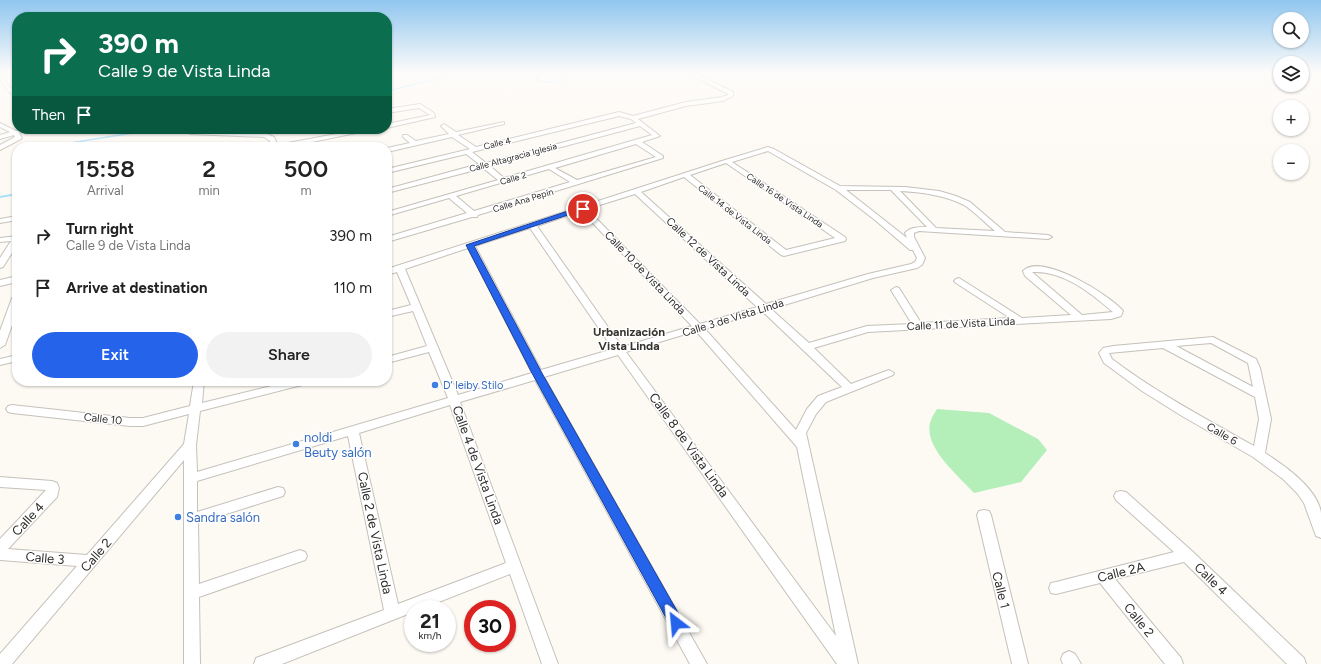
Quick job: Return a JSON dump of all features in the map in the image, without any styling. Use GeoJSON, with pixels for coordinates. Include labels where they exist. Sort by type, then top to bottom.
{"type":"FeatureCollection","features":[{"type":"Feature","properties":{"kind":"street"},"geometry":{"type":"LineString","coordinates":[[633,118],[693,103]]}},
{"type":"Feature","properties":{"kind":"street"},"geometry":{"type":"LineString","coordinates":[[392,110],[420,106],[433,116],[421,120],[392,125]]}},
{"type":"Feature","properties":{"kind":"street","name":"Calle 4"},"geometry":{"type":"LineString","coordinates":[[392,170],[607,115],[621,114],[633,118]]}},
{"type":"Feature","properties":{"kind":"street"},"geometry":{"type":"LineString","coordinates":[[482,118],[492,125]]}},
{"type":"Feature","properties":{"kind":"street"},"geometry":{"type":"LineString","coordinates":[[633,118],[640,124]]}},
{"type":"Feature","properties":{"kind":"street"},"geometry":{"type":"LineString","coordinates":[[392,149],[502,123]]}},
{"type":"Feature","properties":{"kind":"street","name":"Calle Altagracia Iglesia"},"geometry":{"type":"LineString","coordinates":[[392,190],[640,124]]}},
{"type":"Feature","properties":{"kind":"street","name":"Calle 2"},"geometry":{"type":"LineString","coordinates":[[392,210],[451,196],[638,143],[657,136],[640,124]]}},
{"type":"Feature","properties":{"kind":"street"},"geometry":{"type":"LineString","coordinates":[[0,125],[12,131]]}},
{"type":"Feature","properties":{"kind":"street"},"geometry":{"type":"LineString","coordinates":[[444,126],[471,150],[484,165],[504,181]]}},
{"type":"Feature","properties":{"kind":"street"},"geometry":{"type":"LineString","coordinates":[[553,128],[574,141]]}},
{"type":"Feature","properties":{"kind":"street"},"geometry":{"type":"LineString","coordinates":[[0,137],[12,134]]}},
{"type":"Feature","properties":{"kind":"street"},"geometry":{"type":"LineString","coordinates":[[13,142],[17,140],[19,136],[17,134]]}},
{"type":"Feature","properties":{"kind":"street"},"geometry":{"type":"LineString","coordinates":[[228,134],[265,135],[272,138],[272,142]]}},
{"type":"Feature","properties":{"kind":"street"},"geometry":{"type":"LineString","coordinates":[[303,142],[346,134]]}},
{"type":"Feature","properties":{"kind":"street"},"geometry":{"type":"LineString","coordinates":[[405,136],[415,144]]}},
{"type":"Feature","properties":{"kind":"street"},"geometry":{"type":"LineString","coordinates":[[0,148],[12,142]]}},
{"type":"Feature","properties":{"kind":"street","name":"Calle Ana Pepín"},"geometry":{"type":"LineString","coordinates":[[392,239],[660,158],[661,156],[638,143]]}},
{"type":"Feature","properties":{"kind":"street"},"geometry":{"type":"LineString","coordinates":[[392,270],[764,150],[772,150],[839,188],[878,218],[919,254]]}},
{"type":"Feature","properties":{"kind":"street","name":"Calle 16 de Vista Linda"},"geometry":{"type":"LineString","coordinates":[[727,161],[842,239],[784,252]]}},
{"type":"Feature","properties":{"kind":"street"},"geometry":{"type":"LineString","coordinates":[[551,168],[577,183]]}},
{"type":"Feature","properties":{"kind":"street","name":"Calle 14 de Vista Linda"},"geometry":{"type":"LineString","coordinates":[[685,175],[784,252]]}},
{"type":"Feature","properties":{"kind":"street"},"geometry":{"type":"LineString","coordinates":[[839,188],[894,189],[934,192],[967,205],[1003,234]]}},
{"type":"Feature","properties":{"kind":"street"},"geometry":{"type":"LineString","coordinates":[[894,189],[935,231]]}},
{"type":"Feature","properties":{"kind":"street","name":"Calle 12 de Vista Linda"},"geometry":{"type":"LineString","coordinates":[[636,191],[807,346],[850,389]]}},
{"type":"Feature","properties":{"kind":"street"},"geometry":{"type":"LineString","coordinates":[[451,196],[474,215]]}},
{"type":"Feature","properties":{"kind":"street","name":"Calle 10 de Vista Linda"},"geometry":{"type":"LineString","coordinates":[[583,209],[699,328],[803,446]]}},
{"type":"Feature","properties":{"kind":"street"},"geometry":{"type":"LineString","coordinates":[[0,221],[12,219]]}},
{"type":"Feature","properties":{"kind":"street","name":"Calle 8 de Vista Linda"},"geometry":{"type":"LineString","coordinates":[[532,225],[620,351],[847,664]]}},
{"type":"Feature","properties":{"kind":"street"},"geometry":{"type":"LineString","coordinates":[[919,254],[909,233],[919,229],[1048,237]]}},
{"type":"Feature","properties":{"kind":"street"},"geometry":{"type":"LineString","coordinates":[[0,240],[12,239]]}},
{"type":"Feature","properties":{"kind":"street"},"geometry":{"type":"LineString","coordinates":[[470,245],[538,375],[699,664]]}},
{"type":"Feature","properties":{"kind":"street"},"geometry":{"type":"LineString","coordinates":[[0,265],[12,246]]}},
{"type":"Feature","properties":{"kind":"street","name":"Calle 3 de Vista Linda"},"geometry":{"type":"LineString","coordinates":[[192,478],[871,276],[914,266],[919,263],[921,258],[919,254]]}},
{"type":"Feature","properties":{"kind":"street","name":"Calle 4 de Vista Linda"},"geometry":{"type":"LineString","coordinates":[[400,268],[454,400],[550,664]]}},
{"type":"Feature","properties":{"kind":"street","name":"Calle 11 de Vista Linda"},"geometry":{"type":"LineString","coordinates":[[807,346],[867,329],[1080,318],[1117,315],[1118,311],[1077,281],[1042,269],[1028,270],[1028,274],[1080,318]]}},
{"type":"Feature","properties":{"kind":"street"},"geometry":{"type":"LineString","coordinates":[[0,283],[12,280]]}},
{"type":"Feature","properties":{"kind":"street"},"geometry":{"type":"LineString","coordinates":[[959,281],[1020,321]]}},
{"type":"Feature","properties":{"kind":"street"},"geometry":{"type":"LineString","coordinates":[[896,290],[918,326]]}},
{"type":"Feature","properties":{"kind":"street"},"geometry":{"type":"LineString","coordinates":[[392,313],[416,307]]}},
{"type":"Feature","properties":{"kind":"street"},"geometry":{"type":"LineString","coordinates":[[0,345],[12,312]]}},
{"type":"Feature","properties":{"kind":"street"},"geometry":{"type":"LineString","coordinates":[[1164,344],[1213,340],[1248,359],[1254,364],[1265,419],[1259,456]]}},
{"type":"Feature","properties":{"kind":"street"},"geometry":{"type":"LineString","coordinates":[[1164,344],[1260,396]]}},
{"type":"Feature","properties":{"kind":"street","name":"Calle 6"},"geometry":{"type":"LineString","coordinates":[[1164,344],[1113,349],[1107,350],[1104,353],[1108,361],[1159,398],[1280,469],[1297,484],[1312,504],[1321,532]]}},
{"type":"Feature","properties":{"kind":"street"},"geometry":{"type":"LineString","coordinates":[[392,359],[433,348]]}},
{"type":"Feature","properties":{"kind":"street"},"geometry":{"type":"LineString","coordinates":[[0,362],[12,359]]}},
{"type":"Feature","properties":{"kind":"street"},"geometry":{"type":"LineString","coordinates":[[850,664],[800,433],[812,412],[822,399],[889,373]]}},
{"type":"Feature","properties":{"kind":"street"},"geometry":{"type":"LineString","coordinates":[[192,664],[192,478],[190,445],[198,386]]}},
{"type":"Feature","properties":{"kind":"street","name":"Calle 10"},"geometry":{"type":"LineString","coordinates":[[12,409],[136,422],[194,410],[287,386]]}},
{"type":"Feature","properties":{"kind":"street","name":"Calle 2 de Vista Linda"},"geometry":{"type":"LineString","coordinates":[[353,430],[392,613]]}},
{"type":"Feature","properties":{"kind":"street","name":"Calle 2"},"geometry":{"type":"LineString","coordinates":[[2,664],[190,445]]}},
{"type":"Feature","properties":{"kind":"street","name":"Calle 4"},"geometry":{"type":"LineString","coordinates":[[0,482],[52,486],[53,488],[52,493],[0,548]]}},
{"type":"Feature","properties":{"kind":"street"},"geometry":{"type":"LineString","coordinates":[[192,519],[278,492]]}},
{"type":"Feature","properties":{"kind":"street","name":"Calle 4"},"geometry":{"type":"LineString","coordinates":[[1121,496],[1187,555],[1298,664]]}},
{"type":"Feature","properties":{"kind":"street","name":"Calle 1"},"geometry":{"type":"LineString","coordinates":[[984,515],[1020,664]]}},
{"type":"Feature","properties":{"kind":"street","name":"Calle 3"},"geometry":{"type":"LineString","coordinates":[[0,554],[90,561]]}},
{"type":"Feature","properties":{"kind":"street","name":"Calle 2A"},"geometry":{"type":"LineString","coordinates":[[1056,588],[1187,555]]}},
{"type":"Feature","properties":{"kind":"street"},"geometry":{"type":"LineString","coordinates":[[192,593],[300,556]]}},
{"type":"Feature","properties":{"kind":"street"},"geometry":{"type":"LineString","coordinates":[[262,664],[514,566]]}},
{"type":"Feature","properties":{"kind":"street","name":"Calle 2"},"geometry":{"type":"LineString","coordinates":[[1103,576],[1175,664]]}},
{"type":"Feature","properties":{"kind":"green space"},"geometry":{"type":"Polygon","coordinates":[[[937,409],[989,413],[1038,439],[1047,450],[1021,482],[974,493],[943,460],[931,440],[929,430],[932,417],[937,409]]]}},
{"type":"Feature","properties":{"kind":"waterway"},"geometry":{"type":"LineString","coordinates":[[78,142],[126,134]]}},
{"type":"Feature","properties":{"kind":"waterway"},"geometry":{"type":"LineString","coordinates":[[0,197],[12,195]]}},
{"type":"Feature","properties":{"kind":"place","name":"D’ leiby Stilo"},"geometry":{"type":"Point","coordinates":[435,385]}},
{"type":"Feature","properties":{"kind":"place","name":"noldi Beuty salón"},"geometry":{"type":"Point","coordinates":[296,444]}},
{"type":"Feature","properties":{"kind":"place","name":"Sandra salón"},"geometry":{"type":"Point","coordinates":[178,517]}},
{"type":"Feature","properties":{"kind":"district","name":"Urbanización Vista Linda"},"geometry":{"type":"Point","coordinates":[629,339]}},
{"type":"Feature","properties":{"kind":"route"},"geometry":{"type":"LineString","coordinates":[[583,209],[470,245],[538,375],[676,623]]}}]}
